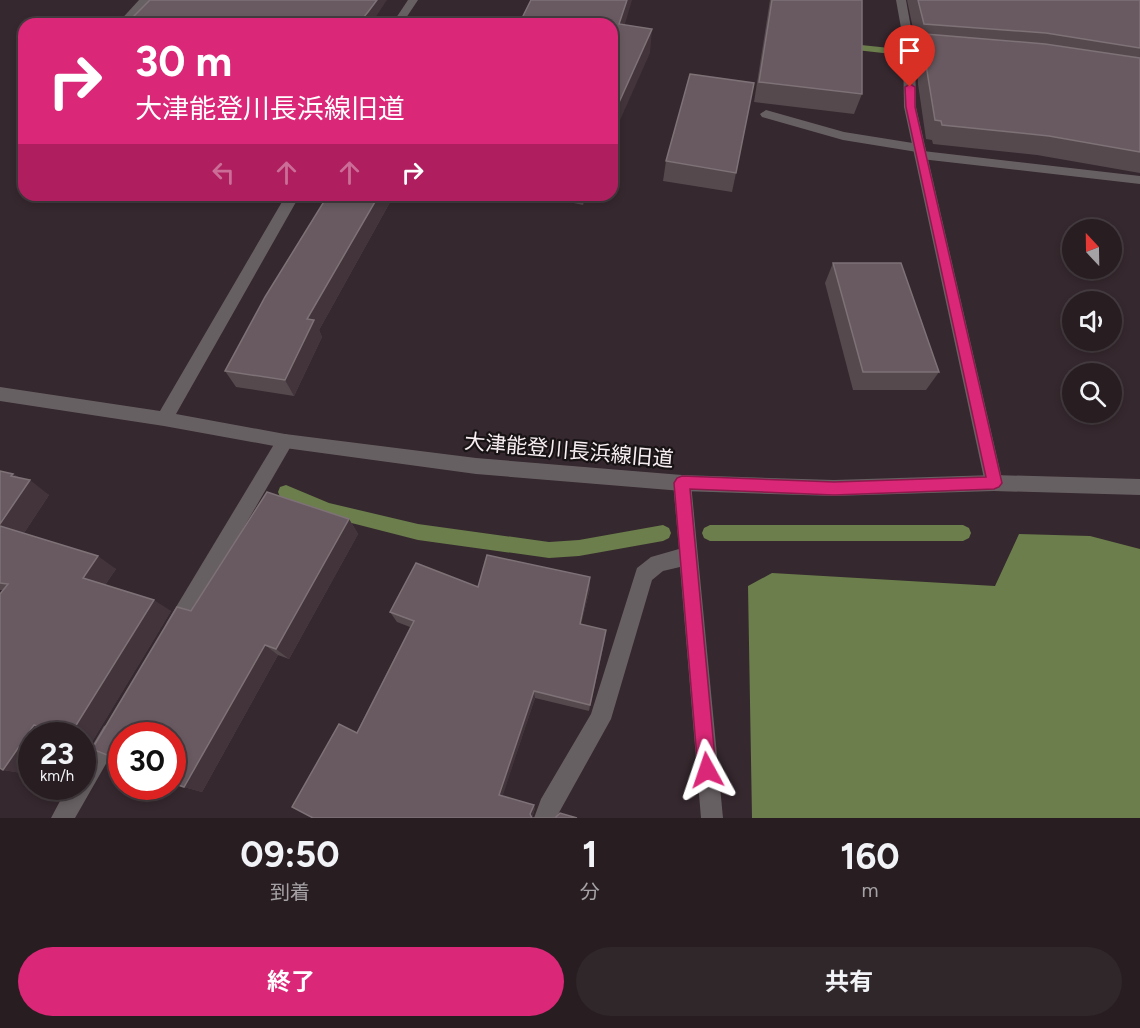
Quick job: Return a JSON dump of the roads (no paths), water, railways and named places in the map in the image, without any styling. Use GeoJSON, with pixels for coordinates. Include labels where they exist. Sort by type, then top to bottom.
{"type":"FeatureCollection","features":[{"type":"Feature","properties":{"kind":"street"},"geometry":{"type":"LineString","coordinates":[[128,18],[145,0]]}},
{"type":"Feature","properties":{"kind":"street"},"geometry":{"type":"LineString","coordinates":[[401,18],[413,0]]}},
{"type":"Feature","properties":{"kind":"street"},"geometry":{"type":"LineString","coordinates":[[901,0],[909,48],[910,107],[994,483]]}},
{"type":"Feature","properties":{"kind":"street"},"geometry":{"type":"LineString","coordinates":[[909,48],[955,52]]}},
{"type":"Feature","properties":{"kind":"street"},"geometry":{"type":"LineString","coordinates":[[766,114],[843,136],[920,151],[1140,180]]}},
{"type":"Feature","properties":{"kind":"street"},"geometry":{"type":"LineString","coordinates":[[164,419],[290,201]]}},
{"type":"Feature","properties":{"kind":"street","name":"大津能登川長浜線旧道"},"geometry":{"type":"LineString","coordinates":[[0,394],[164,419],[285,441],[476,466],[682,483],[834,488],[994,483],[1140,487]]}},
{"type":"Feature","properties":{"kind":"street"},"geometry":{"type":"LineString","coordinates":[[166,642],[285,441]]}},
{"type":"Feature","properties":{"kind":"street"},"geometry":{"type":"LineString","coordinates":[[682,483],[712,818]]}},
{"type":"Feature","properties":{"kind":"street"},"geometry":{"type":"LineString","coordinates":[[545,818],[549,807],[600,719],[644,574],[658,563],[688,556]]}},
{"type":"Feature","properties":{"kind":"street"},"geometry":{"type":"LineString","coordinates":[[96,761],[124,713]]}},
{"type":"Feature","properties":{"kind":"street"},"geometry":{"type":"LineString","coordinates":[[62,818],[73,800]]}},
{"type":"Feature","properties":{"kind":"waterway"},"geometry":{"type":"LineString","coordinates":[[842,46],[937,56]]}},
{"type":"Feature","properties":{"kind":"waterway"},"geometry":{"type":"LineString","coordinates":[[286,492],[328,510],[418,532],[549,550],[579,548],[663,533]]}},
{"type":"Feature","properties":{"kind":"waterway"},"geometry":{"type":"LineString","coordinates":[[710,533],[963,533]]}}]}
